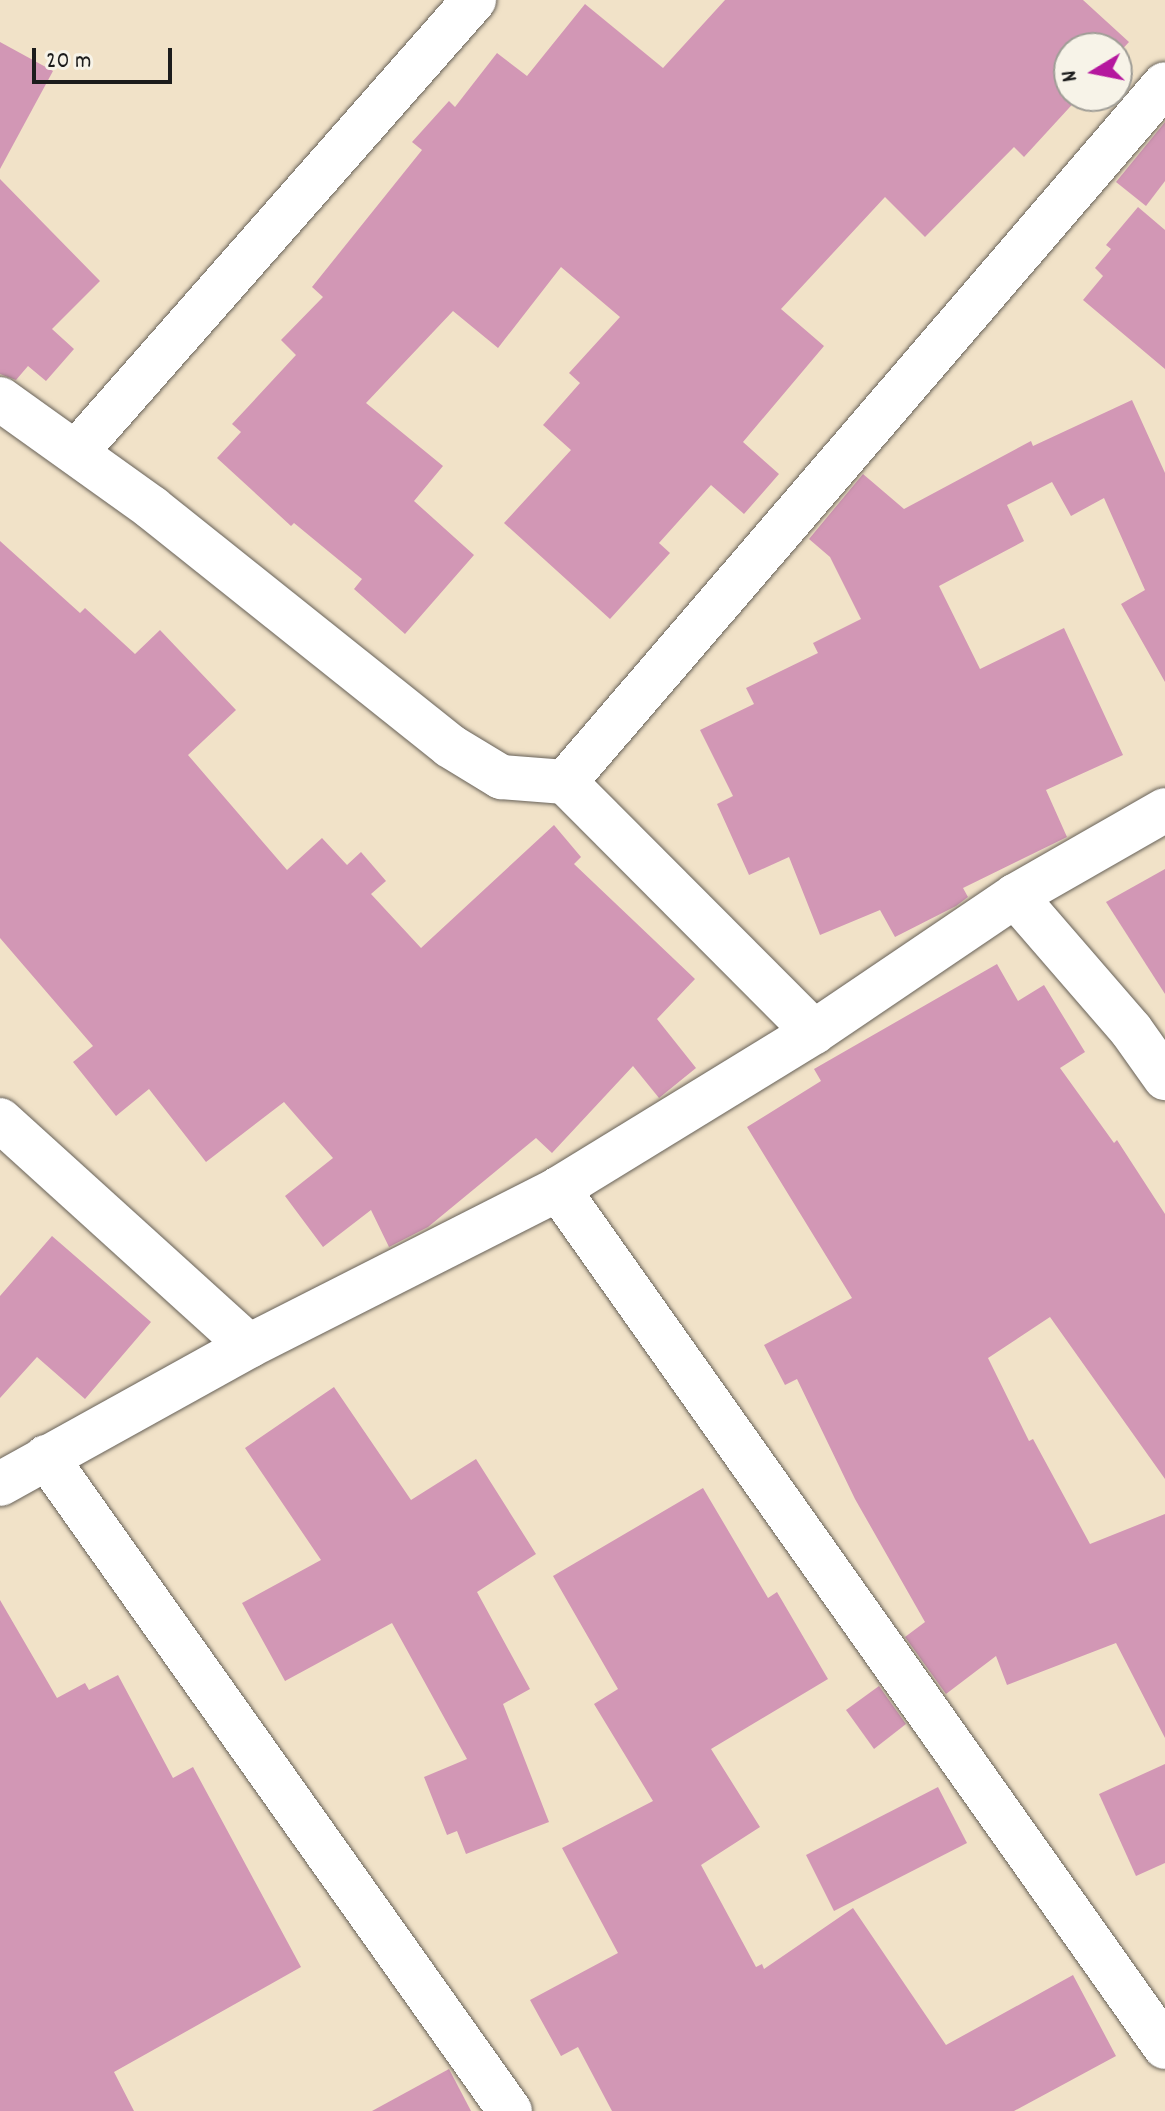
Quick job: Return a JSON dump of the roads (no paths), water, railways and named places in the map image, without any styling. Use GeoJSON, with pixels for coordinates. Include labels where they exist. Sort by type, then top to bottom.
{"type":"FeatureCollection","features":[{"type":"Feature","properties":{"kind":"street"},"geometry":{"type":"LineString","coordinates":[[77,451],[474,0]]}},
{"type":"Feature","properties":{"kind":"street"},"geometry":{"type":"LineString","coordinates":[[565,782],[1165,84]]}},
{"type":"Feature","properties":{"kind":"street"},"geometry":{"type":"LineString","coordinates":[[0,399],[77,451],[450,746],[501,777],[565,782],[814,1032]]}},
{"type":"Feature","properties":{"kind":"street"},"geometry":{"type":"LineString","coordinates":[[0,1484],[249,1346],[558,1189],[814,1032],[1015,896],[1165,810]]}},
{"type":"Feature","properties":{"kind":"street"},"geometry":{"type":"LineString","coordinates":[[1015,896],[1131,1030],[1165,1078]]}},
{"type":"Feature","properties":{"kind":"street"},"geometry":{"type":"LineString","coordinates":[[0,1120],[249,1346]]}},
{"type":"Feature","properties":{"kind":"street"},"geometry":{"type":"LineString","coordinates":[[558,1189],[1165,2047]]}},
{"type":"Feature","properties":{"kind":"street"},"geometry":{"type":"LineString","coordinates":[[46,1457],[510,2111]]}}]}
